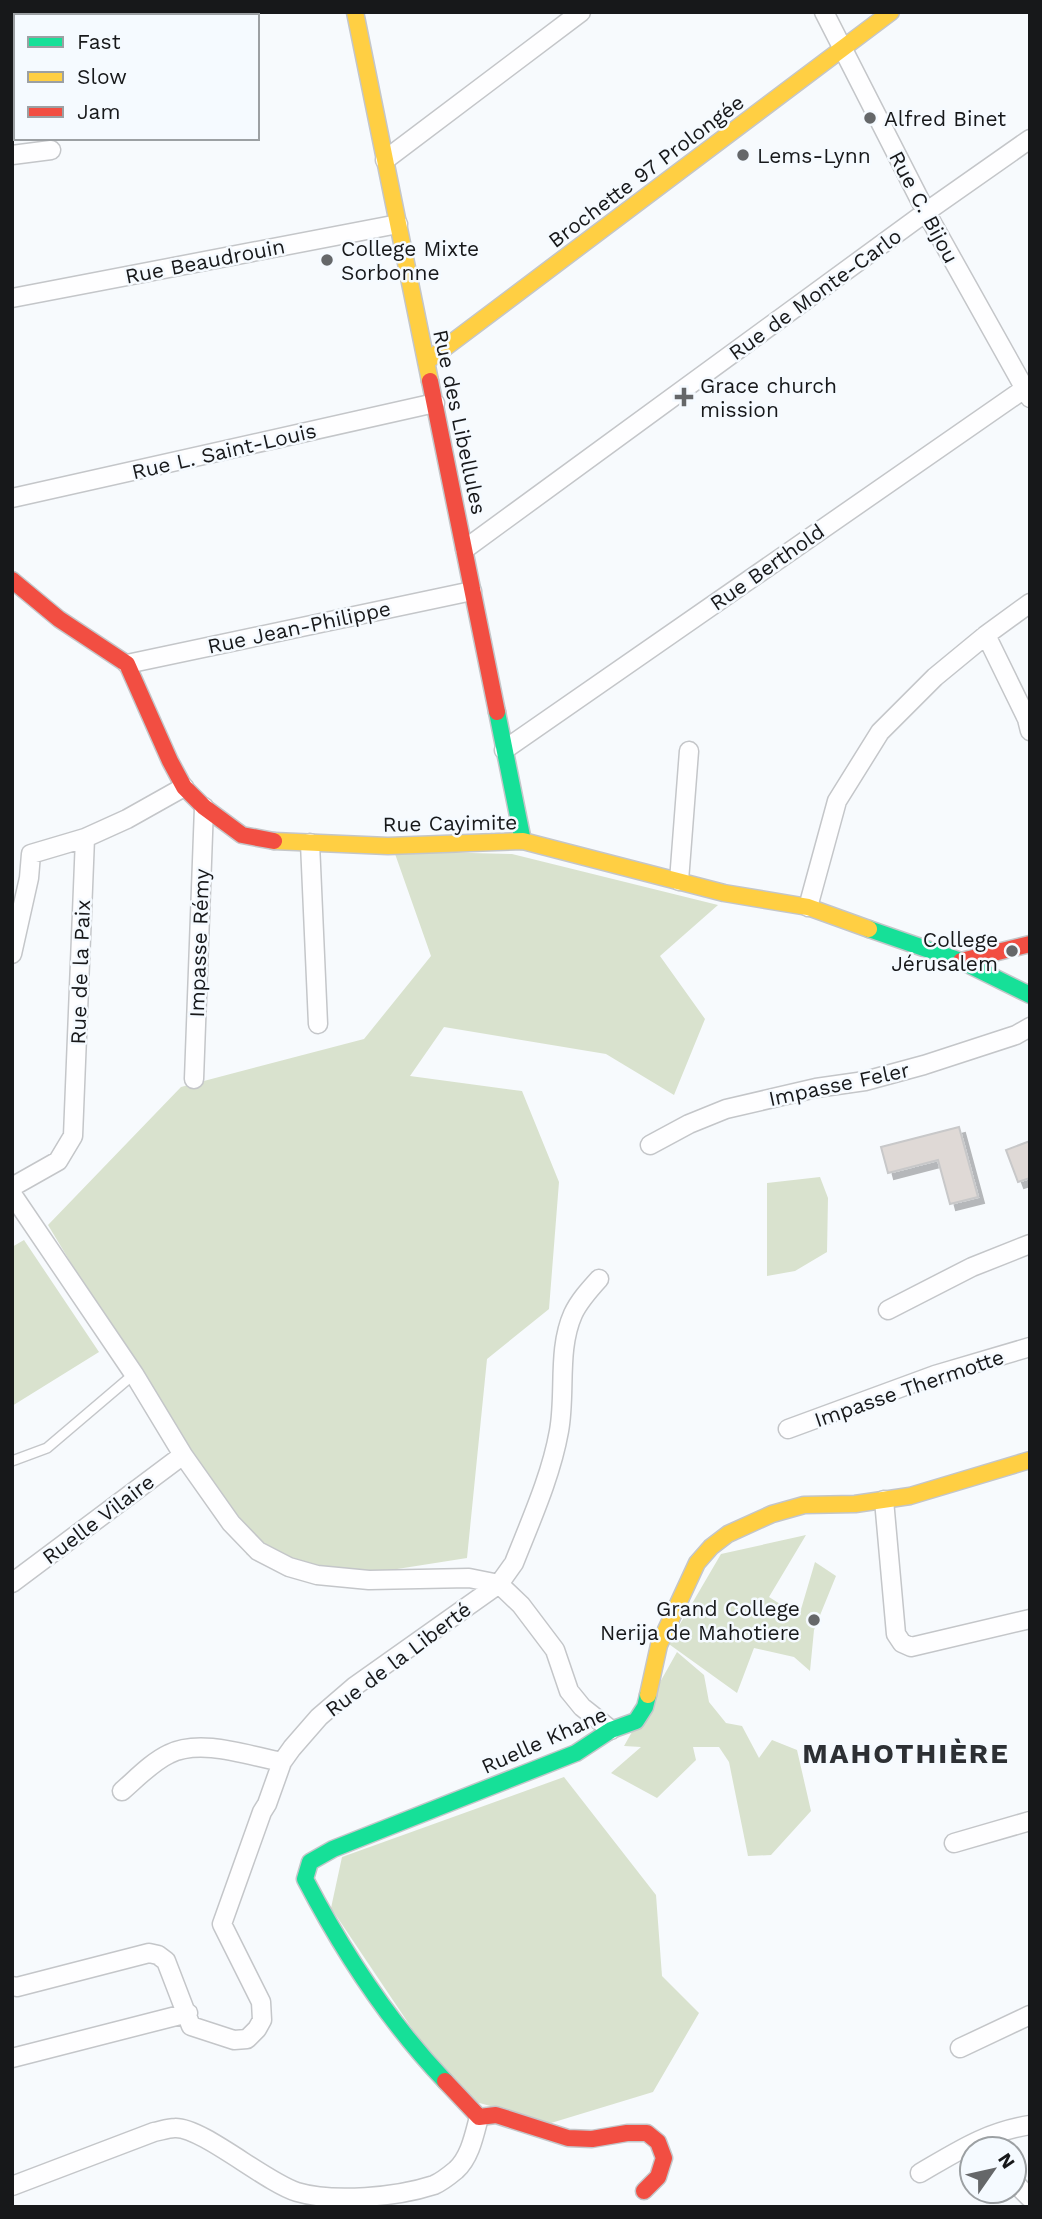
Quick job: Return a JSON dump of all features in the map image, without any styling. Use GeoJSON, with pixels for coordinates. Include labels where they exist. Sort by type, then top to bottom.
{"type":"FeatureCollection","features":[{"type":"Feature","properties":{"kind":"street","name":"Rue des Libellules"},"geometry":{"type":"LineString","coordinates":[[355,12],[523,841]]}},
{"type":"Feature","properties":{"kind":"street"},"geometry":{"type":"LineString","coordinates":[[384,160],[581,12]]}},
{"type":"Feature","properties":{"kind":"street","name":"Rue C. Bijou"},"geometry":{"type":"LineString","coordinates":[[824,12],[926,212],[1028,390]]}},
{"type":"Feature","properties":{"kind":"street","name":"Brochette 97 Prolongée"},"geometry":{"type":"LineString","coordinates":[[426,362],[891,12]]}},
{"type":"Feature","properties":{"kind":"street","name":"Rue de Monte-Carlo"},"geometry":{"type":"LineString","coordinates":[[465,549],[1030,139]]}},
{"type":"Feature","properties":{"kind":"street"},"geometry":{"type":"LineString","coordinates":[[12,155],[51,150]]}},
{"type":"Feature","properties":{"kind":"street","name":"Rue Beaudrouin"},"geometry":{"type":"LineString","coordinates":[[12,298],[398,224]]}},
{"type":"Feature","properties":{"kind":"street","name":"Rue Berthold"},"geometry":{"type":"LineString","coordinates":[[504,750],[1028,390]]}},
{"type":"Feature","properties":{"kind":"street","name":"Rue L. Saint-Louis"},"geometry":{"type":"LineString","coordinates":[[12,498],[435,403]]}},
{"type":"Feature","properties":{"kind":"street"},"geometry":{"type":"LineString","coordinates":[[12,580],[59,619],[127,664]]}},
{"type":"Feature","properties":{"kind":"street","name":"Rue Jean-Philippe"},"geometry":{"type":"LineString","coordinates":[[127,664],[472,591]]}},
{"type":"Feature","properties":{"kind":"street"},"geometry":{"type":"LineString","coordinates":[[808,907],[837,801],[880,733],[934,677],[1030,603]]}},
{"type":"Feature","properties":{"kind":"street"},"geometry":{"type":"LineString","coordinates":[[986,635],[1030,730]]}},
{"type":"Feature","properties":{"kind":"street","name":"Rue Cayimite"},"geometry":{"type":"LineString","coordinates":[[127,664],[184,787],[204,807],[242,835],[270,841],[387,846],[523,841],[724,893],[808,907],[961,961],[1030,995]]}},
{"type":"Feature","properties":{"kind":"street"},"geometry":{"type":"LineString","coordinates":[[679,881],[689,751]]}},
{"type":"Feature","properties":{"kind":"street"},"geometry":{"type":"LineString","coordinates":[[12,954],[29,878],[31,854],[85,838],[127,819],[184,787]]}},
{"type":"Feature","properties":{"kind":"street","name":"Impasse Rémy"},"geometry":{"type":"LineString","coordinates":[[194,1079],[204,807]]}},
{"type":"Feature","properties":{"kind":"street","name":"Rue de la Paix"},"geometry":{"type":"LineString","coordinates":[[14,1186],[58,1161],[73,1136],[85,838]]}},
{"type":"Feature","properties":{"kind":"street"},"geometry":{"type":"LineString","coordinates":[[310,843],[318,1024]]}},
{"type":"Feature","properties":{"kind":"street"},"geometry":{"type":"LineString","coordinates":[[961,961],[1030,944]]}},
{"type":"Feature","properties":{"kind":"street","name":"Impasse Feler"},"geometry":{"type":"LineString","coordinates":[[650,1145],[689,1124],[726,1109],[816,1088],[865,1081],[1016,1035],[1030,1027]]}},
{"type":"Feature","properties":{"kind":"street"},"geometry":{"type":"LineString","coordinates":[[14,1186],[183,1455],[231,1523],[258,1551],[289,1567],[317,1575],[369,1580],[469,1578],[499,1584],[521,1605],[555,1650],[569,1691],[582,1707],[611,1730]]}},
{"type":"Feature","properties":{"kind":"street"},"geometry":{"type":"LineString","coordinates":[[888,1310],[972,1267],[1030,1244]]}},
{"type":"Feature","properties":{"kind":"street","name":"Rue de la Liberté"},"geometry":{"type":"LineString","coordinates":[[12,1986],[17,1987],[149,1954],[158,1955],[166,1961],[191,2026],[234,2040],[247,2039],[257,2029],[262,2020],[261,2002],[222,1924],[282,1762],[319,1717],[355,1686],[499,1584],[514,1563],[553,1457],[562,1411],[565,1346],[569,1325],[582,1300],[599,1279]]}},
{"type":"Feature","properties":{"kind":"street","name":"Impasse Thermotte"},"geometry":{"type":"LineString","coordinates":[[788,1429],[935,1375],[1030,1347]]}},
{"type":"Feature","properties":{"kind":"street","name":"Ruelle Vilaire"},"geometry":{"type":"LineString","coordinates":[[12,1583],[183,1455]]}},
{"type":"Feature","properties":{"kind":"street","name":"Ruelle Khane"},"geometry":{"type":"LineString","coordinates":[[479,2117],[416,2050],[373,1992],[316,1902],[305,1879],[310,1862],[319,1855],[539,1769],[576,1752],[611,1730],[636,1721],[645,1707],[659,1645],[697,1563],[710,1547],[728,1534],[772,1514],[804,1504],[855,1504],[910,1496],[1030,1460]]}},
{"type":"Feature","properties":{"kind":"street"},"geometry":{"type":"LineString","coordinates":[[884,1500],[896,1634],[902,1643],[911,1647],[1030,1619]]}},
{"type":"Feature","properties":{"kind":"street"},"geometry":{"type":"LineString","coordinates":[[122,1791],[155,1762],[186,1748],[220,1749],[282,1762]]}},
{"type":"Feature","properties":{"kind":"street"},"geometry":{"type":"LineString","coordinates":[[954,1843],[1030,1821]]}},
{"type":"Feature","properties":{"kind":"street"},"geometry":{"type":"LineString","coordinates":[[12,2058],[188,2013]]}},
{"type":"Feature","properties":{"kind":"street"},"geometry":{"type":"LineString","coordinates":[[960,2048],[1030,2015]]}},
{"type":"Feature","properties":{"kind":"street"},"geometry":{"type":"LineString","coordinates":[[12,2186],[154,2132],[176,2127],[196,2133],[295,2192],[334,2199],[383,2195],[436,2184],[458,2168],[471,2147],[479,2117],[496,2115],[568,2138],[592,2139],[627,2133],[647,2133],[658,2142],[664,2158],[658,2177],[644,2191]]}},
{"type":"Feature","properties":{"kind":"street"},"geometry":{"type":"LineString","coordinates":[[994,2135],[1004,2129],[1030,2125]]}},
{"type":"Feature","properties":{"kind":"street"},"geometry":{"type":"LineString","coordinates":[[920,2172],[958,2155]]}},
{"type":"Feature","properties":{"kind":"lane"},"geometry":{"type":"LineString","coordinates":[[12,1461],[47,1447],[134,1374]]}},
{"type":"Feature","properties":{"kind":"green space"},"geometry":{"type":"Polygon","coordinates":[[[394,851],[512,854],[718,905],[660,956],[705,1019],[674,1095],[606,1054],[444,1027],[410,1076],[522,1091],[559,1182],[549,1309],[487,1359],[467,1558],[359,1575],[247,1555],[48,1225],[181,1087],[364,1039],[431,956],[394,851]]]}},
{"type":"Feature","properties":{"kind":"green space"},"geometry":{"type":"Polygon","coordinates":[[[820,1177],[828,1198],[827,1252],[795,1271],[767,1276],[767,1183],[820,1177]]]}},
{"type":"Feature","properties":{"kind":"green space"},"geometry":{"type":"Polygon","coordinates":[[[24,1240],[99,1352],[12,1406],[12,1247],[24,1240]]]}},
{"type":"Feature","properties":{"kind":"green space"},"geometry":{"type":"Polygon","coordinates":[[[806,1535],[769,1597],[799,1616],[815,1562],[836,1576],[814,1630],[810,1671],[794,1657],[754,1648],[737,1693],[666,1642],[680,1624],[721,1554],[806,1535]]]}},
{"type":"Feature","properties":{"kind":"green space"},"geometry":{"type":"Polygon","coordinates":[[[677,1652],[704,1675],[709,1702],[726,1723],[742,1726],[759,1758],[772,1740],[797,1750],[811,1811],[771,1855],[748,1856],[729,1762],[719,1747],[693,1747],[696,1760],[657,1798],[611,1773],[641,1747],[624,1746],[677,1652]]]}},
{"type":"Feature","properties":{"kind":"green space"},"geometry":{"type":"Polygon","coordinates":[[[564,1777],[656,1895],[662,1976],[699,2013],[653,2092],[551,2123],[458,2097],[331,1908],[342,1857],[564,1777]]]}},
{"type":"Feature","properties":{"kind":"building"},"geometry":{"type":"Polygon","coordinates":[[[959,1127],[978,1197],[950,1204],[938,1160],[888,1173],[881,1147],[959,1127]]]}},
{"type":"Feature","properties":{"kind":"building"},"geometry":{"type":"Polygon","coordinates":[[[1030,1141],[1030,1178],[1018,1182],[1006,1150],[1030,1141]]]}},
{"type":"Feature","properties":{"kind":"traffic: fast"},"geometry":{"type":"LineString","coordinates":[[497,712],[523,841]]}},
{"type":"Feature","properties":{"kind":"traffic: fast"},"geometry":{"type":"LineString","coordinates":[[869,929],[961,961],[1030,995]]}},
{"type":"Feature","properties":{"kind":"traffic: fast"},"geometry":{"type":"LineString","coordinates":[[445,2081],[404,2034],[351,1959],[305,1879],[310,1862],[333,1849],[576,1753],[611,1730],[636,1721],[645,1707],[648,1695]]}},
{"type":"Feature","properties":{"kind":"traffic: slow"},"geometry":{"type":"LineString","coordinates":[[355,12],[430,381]]}},
{"type":"Feature","properties":{"kind":"traffic: slow"},"geometry":{"type":"LineString","coordinates":[[426,362],[891,12]]}},
{"type":"Feature","properties":{"kind":"traffic: slow"},"geometry":{"type":"LineString","coordinates":[[274,841],[388,846],[523,841],[724,893],[808,907],[869,929]]}},
{"type":"Feature","properties":{"kind":"traffic: slow"},"geometry":{"type":"LineString","coordinates":[[648,1695],[659,1645],[697,1563],[711,1547],[728,1534],[772,1514],[804,1505],[855,1504],[910,1496],[1030,1460]]}},
{"type":"Feature","properties":{"kind":"traffic: jam"},"geometry":{"type":"LineString","coordinates":[[430,381],[497,712]]}},
{"type":"Feature","properties":{"kind":"traffic: jam"},"geometry":{"type":"LineString","coordinates":[[12,580],[59,619],[127,664],[170,761],[184,787],[204,807],[242,835],[274,841]]}},
{"type":"Feature","properties":{"kind":"traffic: jam"},"geometry":{"type":"LineString","coordinates":[[961,961],[1030,944]]}},
{"type":"Feature","properties":{"kind":"traffic: jam"},"geometry":{"type":"LineString","coordinates":[[445,2081],[479,2117],[496,2115],[568,2138],[592,2139],[627,2133],[647,2133],[658,2142],[664,2158],[658,2177],[644,2191]]}},
{"type":"Feature","properties":{"kind":"place","name":"Alfred Binet"},"geometry":{"type":"Point","coordinates":[870,118]}},
{"type":"Feature","properties":{"kind":"place","name":"Lems-Lynn"},"geometry":{"type":"Point","coordinates":[743,155]}},
{"type":"Feature","properties":{"kind":"place","name":"College Mixte Sorbonne"},"geometry":{"type":"Point","coordinates":[327,260]}},
{"type":"Feature","properties":{"kind":"place","name":"Grace church mission"},"geometry":{"type":"Point","coordinates":[684,397]}},
{"type":"Feature","properties":{"kind":"place","name":"College Jérusalem"},"geometry":{"type":"Point","coordinates":[1012,951]}},
{"type":"Feature","properties":{"kind":"place","name":"Grand College Nerija de Mahotiere"},"geometry":{"type":"Point","coordinates":[814,1620]}},
{"type":"Feature","properties":{"kind":"district","name":"MAHOTHIÈRE"},"geometry":{"type":"Point","coordinates":[906,1753]}}]}
